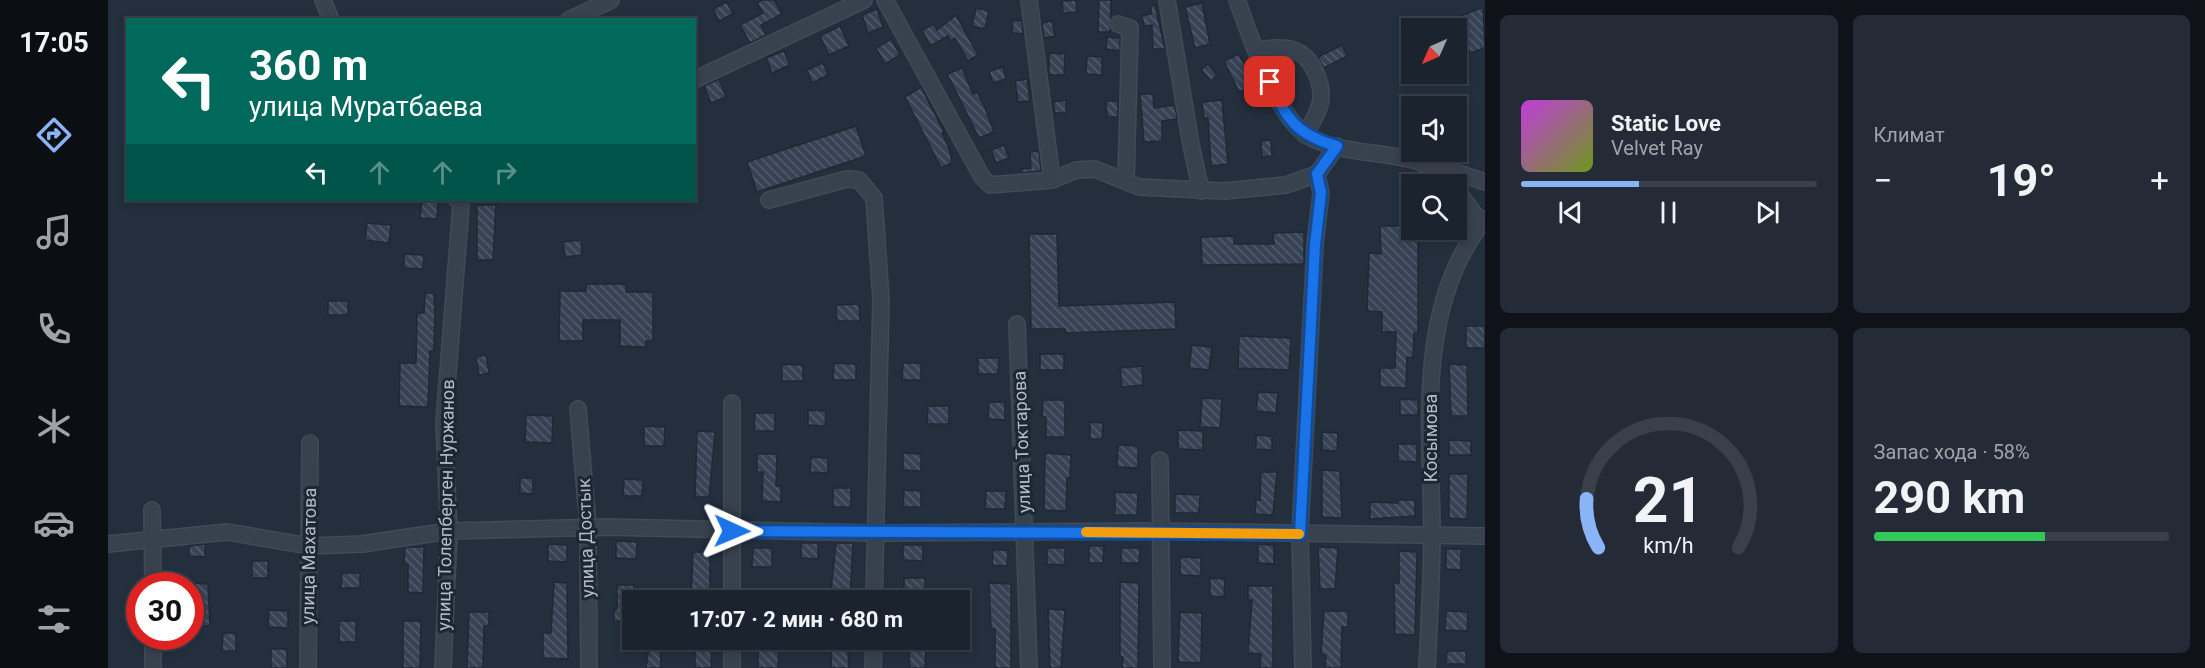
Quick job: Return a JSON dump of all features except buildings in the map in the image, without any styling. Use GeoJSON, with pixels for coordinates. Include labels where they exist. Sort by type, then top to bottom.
{"type":"FeatureCollection","features":[{"type":"Feature","properties":{"kind":"street"},"geometry":{"type":"LineString","coordinates":[[323,0],[330,18]]}},
{"type":"Feature","properties":{"kind":"street"},"geometry":{"type":"LineString","coordinates":[[573,18],[611,0]]}},
{"type":"Feature","properties":{"kind":"street"},"geometry":{"type":"LineString","coordinates":[[696,79],[864,0]]}},
{"type":"Feature","properties":{"kind":"street"},"geometry":{"type":"LineString","coordinates":[[885,0],[982,177],[990,185],[1052,180],[1077,170],[1095,170],[1139,187],[1201,191],[1272,187],[1317,174],[1337,146]]}},
{"type":"Feature","properties":{"kind":"street"},"geometry":{"type":"LineString","coordinates":[[1029,0],[1052,180]]}},
{"type":"Feature","properties":{"kind":"street"},"geometry":{"type":"LineString","coordinates":[[1167,0],[1201,191]]}},
{"type":"Feature","properties":{"kind":"street"},"geometry":{"type":"LineString","coordinates":[[1237,0],[1277,99],[1305,135],[1337,146],[1437,167],[1485,182]]}},
{"type":"Feature","properties":{"kind":"street"},"geometry":{"type":"LineString","coordinates":[[1118,24],[1130,28],[1126,181]]}},
{"type":"Feature","properties":{"kind":"street"},"geometry":{"type":"LineString","coordinates":[[1256,50],[1273,47],[1289,49],[1302,52],[1310,60],[1323,89],[1319,109],[1305,135]]}},
{"type":"Feature","properties":{"kind":"street"},"geometry":{"type":"LineString","coordinates":[[1437,167],[1444,174]]}},
{"type":"Feature","properties":{"kind":"street"},"geometry":{"type":"LineString","coordinates":[[1303,668],[1300,534],[1315,245],[1321,193],[1317,174]]}},
{"type":"Feature","properties":{"kind":"street"},"geometry":{"type":"LineString","coordinates":[[769,200],[847,179],[859,180],[871,192],[878,233],[881,299],[874,590]]}},
{"type":"Feature","properties":{"kind":"street","name":"улица Толепберген Нуржанов"},"geometry":{"type":"LineString","coordinates":[[443,668],[449,531],[444,423],[460,205],[458,201]]}},
{"type":"Feature","properties":{"kind":"street"},"geometry":{"type":"LineString","coordinates":[[1467,202],[1483,221]]}},
{"type":"Feature","properties":{"kind":"street","name":"Косымова"},"geometry":{"type":"LineString","coordinates":[[1427,668],[1432,534],[1431,393],[1434,341],[1444,299],[1459,260],[1483,221]]}},
{"type":"Feature","properties":{"kind":"street","name":"улица Токтарова"},"geometry":{"type":"LineString","coordinates":[[1017,324],[1029,668]]}},
{"type":"Feature","properties":{"kind":"street"},"geometry":{"type":"LineString","coordinates":[[732,404],[732,590]]}},
{"type":"Feature","properties":{"kind":"street","name":"улица Достык"},"geometry":{"type":"LineString","coordinates":[[578,409],[588,527],[590,668]]}},
{"type":"Feature","properties":{"kind":"street","name":"улица Махатова"},"geometry":{"type":"LineString","coordinates":[[308,668],[310,444]]}},
{"type":"Feature","properties":{"kind":"street"},"geometry":{"type":"LineString","coordinates":[[1160,460],[1162,668]]}},
{"type":"Feature","properties":{"kind":"street"},"geometry":{"type":"LineString","coordinates":[[152,510],[153,572]]}},
{"type":"Feature","properties":{"kind":"street"},"geometry":{"type":"LineString","coordinates":[[108,544],[152,542],[226,532],[309,546],[362,543],[449,531],[588,527],[875,533],[1160,531],[1485,536]]}},
{"type":"Feature","properties":{"kind":"street"},"geometry":{"type":"LineString","coordinates":[[153,650],[153,668]]}},
{"type":"Feature","properties":{"kind":"street"},"geometry":{"type":"LineString","coordinates":[[732,650],[732,668]]}},
{"type":"Feature","properties":{"kind":"street"},"geometry":{"type":"LineString","coordinates":[[873,650],[873,668]]}},
{"type":"Feature","properties":{"kind":"slow traffic"},"geometry":{"type":"LineString","coordinates":[[1086,532],[1299,534]]}},
{"type":"Feature","properties":{"kind":"route"},"geometry":{"type":"LineString","coordinates":[[732,531],[875,533],[1160,531],[1300,534],[1315,245],[1321,193],[1317,174],[1321,165],[1334,154],[1337,146],[1305,135],[1277,99],[1270,82]]}}]}
